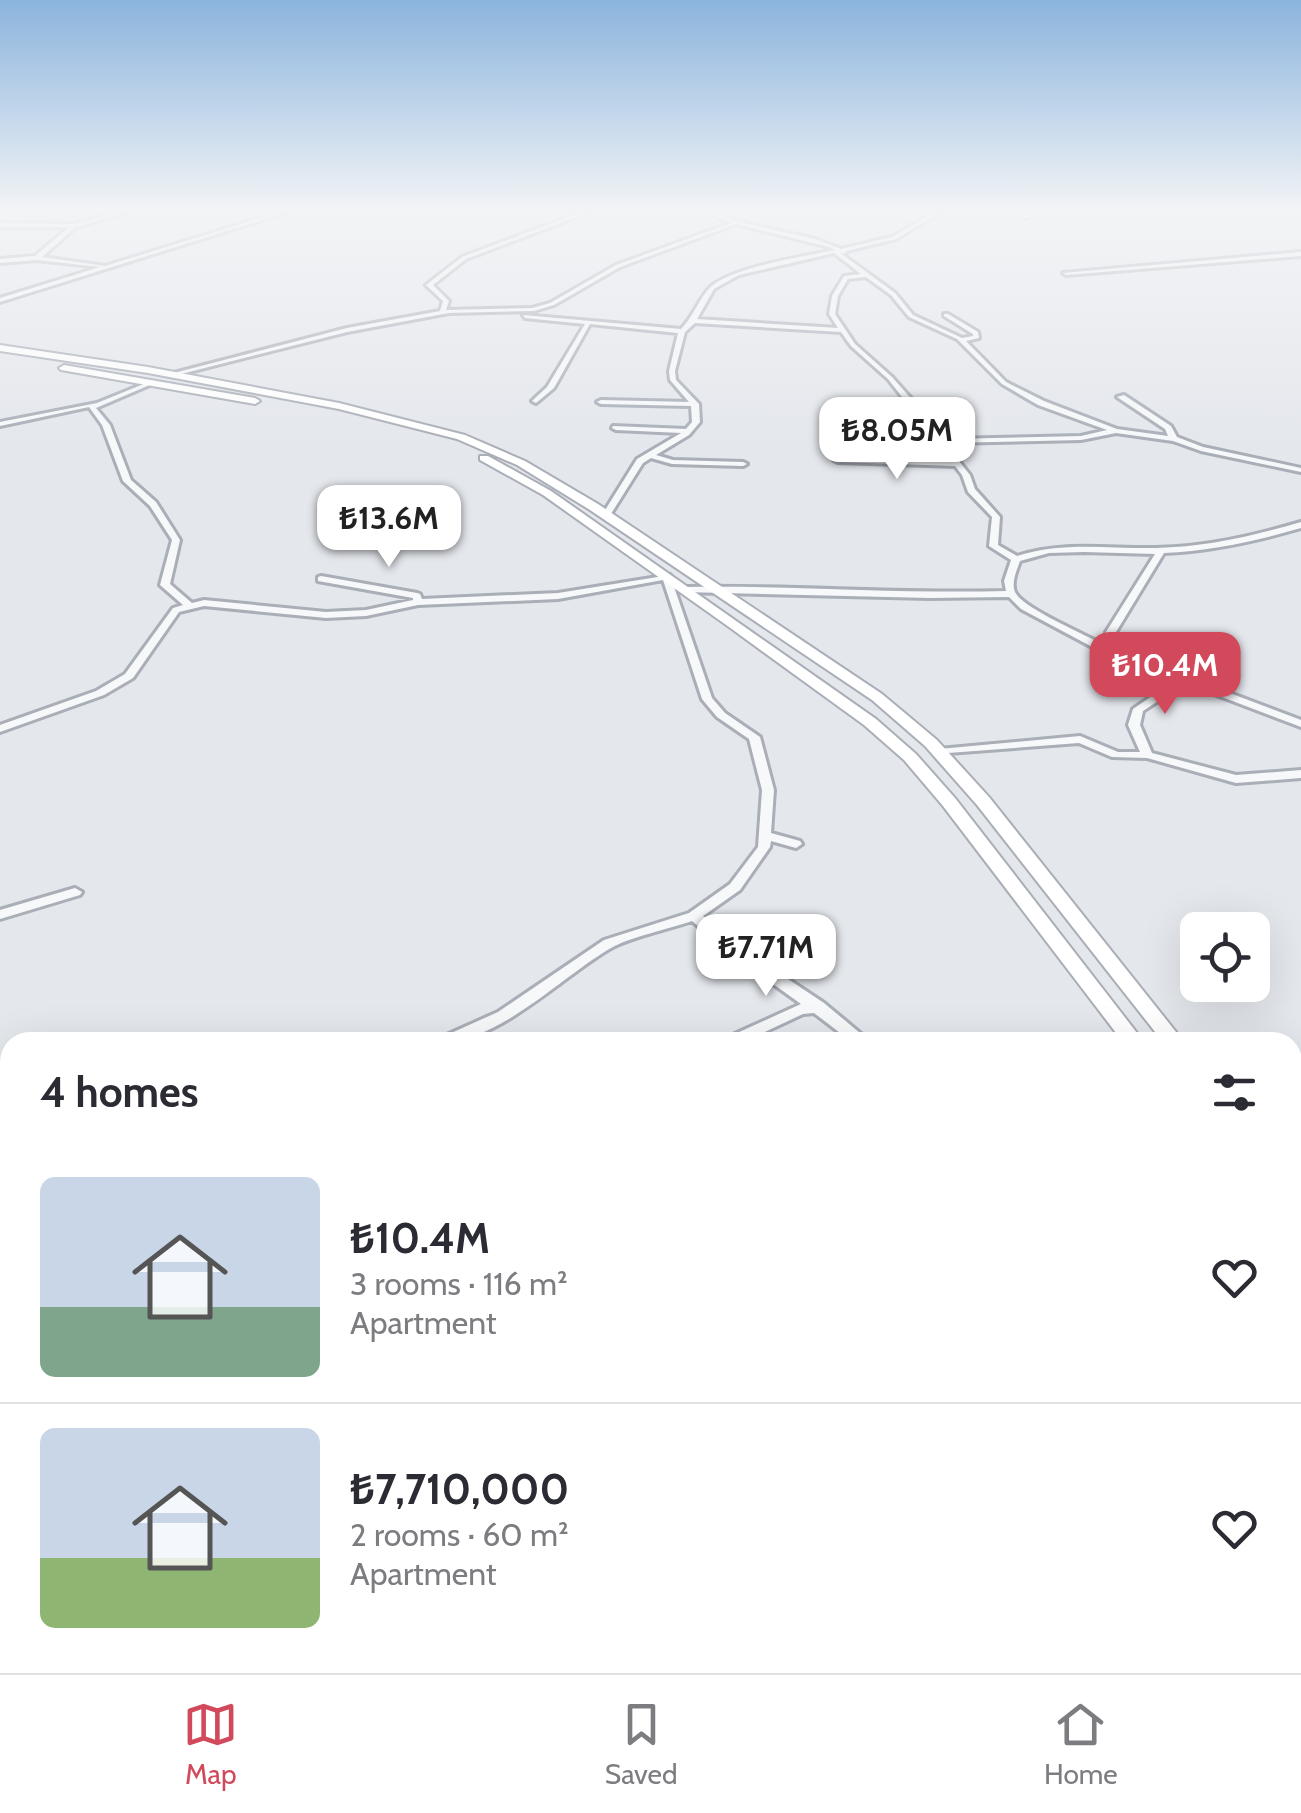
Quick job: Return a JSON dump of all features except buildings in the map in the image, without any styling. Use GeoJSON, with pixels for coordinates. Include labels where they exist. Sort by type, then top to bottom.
{"type":"FeatureCollection","features":[{"type":"Feature","properties":{"kind":"main road"},"geometry":{"type":"LineString","coordinates":[[0,351],[372,422],[432,438],[489,460],[548,494],[870,722],[910,757],[1126,1032]]}},
{"type":"Feature","properties":{"kind":"main road"},"geometry":{"type":"LineString","coordinates":[[0,351],[131,382],[190,378],[340,406],[461,436],[521,463],[606,515],[877,697],[939,752],[983,801],[1166,1032]]}},
{"type":"Feature","properties":{"kind":"street"},"geometry":{"type":"LineString","coordinates":[[0,300],[32,290]]}},
{"type":"Feature","properties":{"kind":"street"},"geometry":{"type":"LineString","coordinates":[[435,290],[446,301],[442,312]]}},
{"type":"Feature","properties":{"kind":"street"},"geometry":{"type":"LineString","coordinates":[[516,313],[552,304],[576,290]]}},
{"type":"Feature","properties":{"kind":"street"},"geometry":{"type":"LineString","coordinates":[[606,515],[634,469],[696,422],[694,404],[673,380],[682,331],[712,290]]}},
{"type":"Feature","properties":{"kind":"street"},"geometry":{"type":"LineString","coordinates":[[838,290],[832,314],[840,330],[898,386],[920,414],[946,434],[944,446],[971,490],[996,517],[994,546],[1016,559],[1056,550],[1215,546],[1301,525]]}},
{"type":"Feature","properties":{"kind":"street"},"geometry":{"type":"LineString","coordinates":[[885,290],[911,316],[961,340],[1004,382],[1041,403],[1116,430],[1174,439],[1201,450],[1301,470]]}},
{"type":"Feature","properties":{"kind":"street"},"geometry":{"type":"LineString","coordinates":[[0,424],[94,404],[161,379],[348,330],[442,312],[516,313],[682,331]]}},
{"type":"Feature","properties":{"kind":"street"},"geometry":{"type":"LineString","coordinates":[[946,315],[976,333],[977,338],[961,340]]}},
{"type":"Feature","properties":{"kind":"street"},"geometry":{"type":"LineString","coordinates":[[693,321],[840,330]]}},
{"type":"Feature","properties":{"kind":"street"},"geometry":{"type":"LineString","coordinates":[[536,401],[550,388],[588,322]]}},
{"type":"Feature","properties":{"kind":"street"},"geometry":{"type":"LineString","coordinates":[[1121,397],[1168,428],[1174,439]]}},
{"type":"Feature","properties":{"kind":"street"},"geometry":{"type":"LineString","coordinates":[[601,402],[694,404]]}},
{"type":"Feature","properties":{"kind":"street"},"geometry":{"type":"LineString","coordinates":[[94,404],[127,480],[153,504],[176,540],[164,585],[188,605]]}},
{"type":"Feature","properties":{"kind":"street"},"geometry":{"type":"LineString","coordinates":[[616,428],[688,430]]}},
{"type":"Feature","properties":{"kind":"street"},"geometry":{"type":"LineString","coordinates":[[944,441],[1081,438],[1116,430]]}},
{"type":"Feature","properties":{"kind":"street"},"geometry":{"type":"LineString","coordinates":[[648,455],[672,462],[743,464]]}},
{"type":"Feature","properties":{"kind":"street"},"geometry":{"type":"LineString","coordinates":[[838,460],[958,464]]}},
{"type":"Feature","properties":{"kind":"street"},"geometry":{"type":"LineString","coordinates":[[1108,650],[1111,632],[1160,550]]}},
{"type":"Feature","properties":{"kind":"street"},"geometry":{"type":"LineString","coordinates":[[1016,559],[1009,581],[1011,594],[1024,607],[1108,650],[1301,724]]}},
{"type":"Feature","properties":{"kind":"street"},"geometry":{"type":"LineString","coordinates":[[0,729],[100,693],[129,676],[176,610],[188,605],[326,615],[418,602],[558,596],[667,577],[700,666],[707,699],[721,715],[754,737],[768,790],[764,846],[735,886],[694,916],[608,943],[503,1016],[467,1032]]}},
{"type":"Feature","properties":{"kind":"street"},"geometry":{"type":"LineString","coordinates":[[321,579],[417,596],[418,602]]}},
{"type":"Feature","properties":{"kind":"street"},"geometry":{"type":"LineString","coordinates":[[686,590],[780,588],[945,597],[1011,594]]}},
{"type":"Feature","properties":{"kind":"street"},"geometry":{"type":"LineString","coordinates":[[1148,755],[1134,726],[1138,709],[1182,680]]}},
{"type":"Feature","properties":{"kind":"street"},"geometry":{"type":"LineString","coordinates":[[939,752],[1080,739],[1116,754],[1148,755],[1236,779],[1301,774]]}},
{"type":"Feature","properties":{"kind":"street"},"geometry":{"type":"LineString","coordinates":[[764,836],[796,844]]}},
{"type":"Feature","properties":{"kind":"street"},"geometry":{"type":"LineString","coordinates":[[0,915],[75,892]]}},
{"type":"Feature","properties":{"kind":"street"},"geometry":{"type":"LineString","coordinates":[[694,916],[778,984],[821,1007],[850,1032]]}},
{"type":"Feature","properties":{"kind":"street"},"geometry":{"type":"LineString","coordinates":[[746,1032],[800,1008],[821,1007]]}}]}
